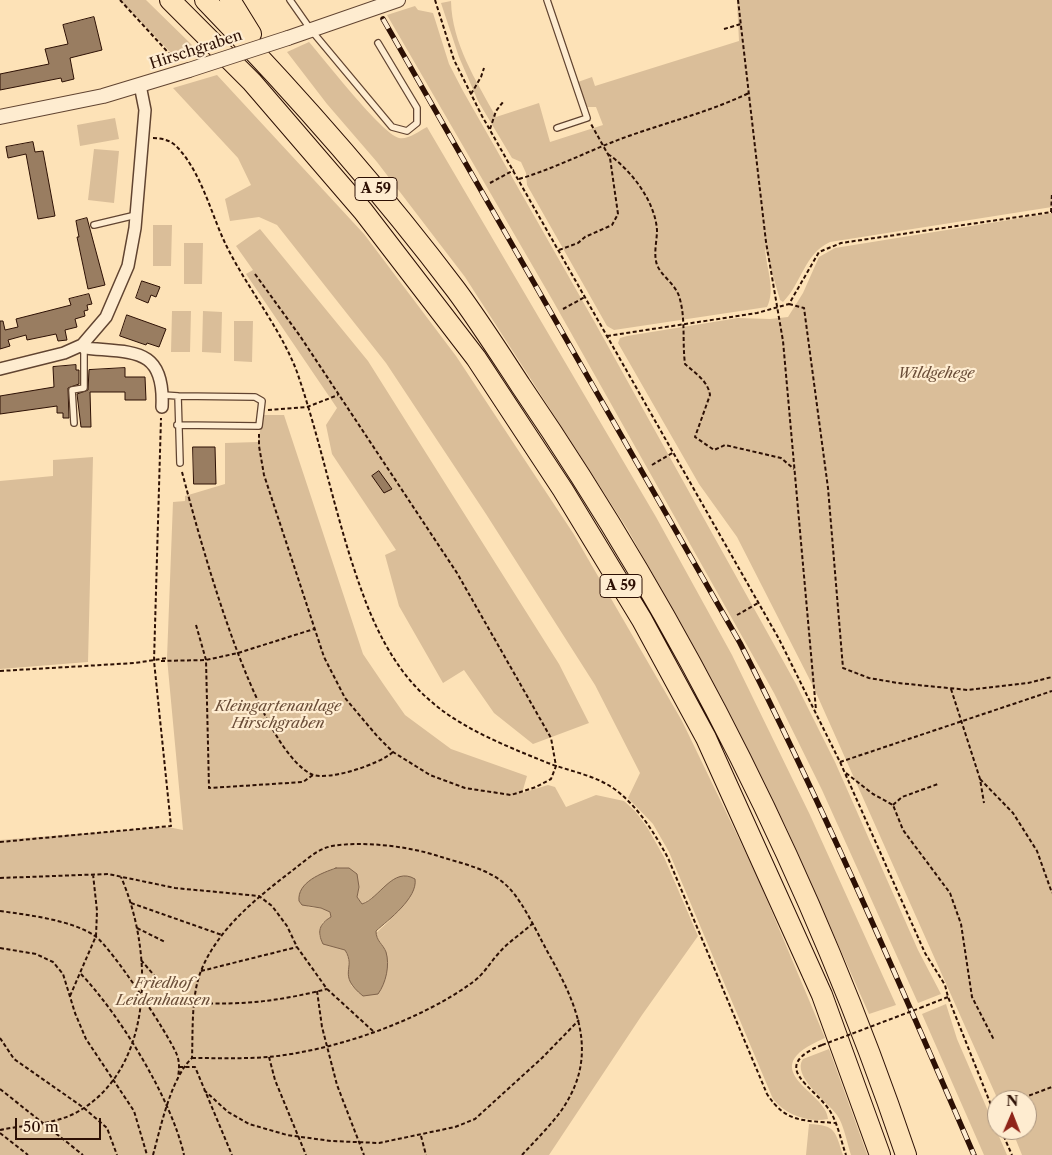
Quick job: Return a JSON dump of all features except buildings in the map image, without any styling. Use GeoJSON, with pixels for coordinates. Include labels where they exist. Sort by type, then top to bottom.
{"type":"FeatureCollection","features":[{"type":"Feature","properties":{"kind":"highway","name":"A 59"},"geometry":{"type":"LineString","coordinates":[[170,0],[252,82],[363,211],[476,358],[568,499],[642,620],[706,738],[822,996],[880,1155]]}},
{"type":"Feature","properties":{"kind":"highway","name":"A 59"},"geometry":{"type":"LineString","coordinates":[[205,0],[290,91],[382,196],[457,292],[581,474],[662,608],[726,729],[785,854],[843,985],[906,1155]]}},
{"type":"Feature","properties":{"kind":"highway","name":"A 59"},"geometry":{"type":"LineString","coordinates":[[230,0],[290,91]]}},
{"type":"Feature","properties":{"kind":"street","name":"Hirschgraben"},"geometry":{"type":"LineString","coordinates":[[0,117],[67,104],[140,85],[288,38],[398,0]]}},
{"type":"Feature","properties":{"kind":"street"},"geometry":{"type":"LineString","coordinates":[[83,347],[106,317],[128,266],[136,215],[144,138],[145,110],[140,85]]}},
{"type":"Feature","properties":{"kind":"street"},"geometry":{"type":"LineString","coordinates":[[0,369],[83,347],[131,353],[153,362],[159,372],[162,401]]}},
{"type":"Feature","properties":{"kind":"lane"},"geometry":{"type":"LineString","coordinates":[[290,0],[311,30],[392,127],[407,131],[417,122],[417,108],[378,43]]}},
{"type":"Feature","properties":{"kind":"lane"},"geometry":{"type":"LineString","coordinates":[[548,0],[587,118],[557,128]]}},
{"type":"Feature","properties":{"kind":"lane"},"geometry":{"type":"LineString","coordinates":[[94,225],[136,215]]}},
{"type":"Feature","properties":{"kind":"lane"},"geometry":{"type":"LineString","coordinates":[[74,422],[72,390],[84,388],[83,347]]}},
{"type":"Feature","properties":{"kind":"lane"},"geometry":{"type":"LineString","coordinates":[[162,401],[178,396],[255,398],[262,402],[259,426],[178,425]]}},
{"type":"Feature","properties":{"kind":"lane"},"geometry":{"type":"LineString","coordinates":[[178,396],[180,463]]}},
{"type":"Feature","properties":{"kind":"path"},"geometry":{"type":"LineString","coordinates":[[120,0],[187,71]]}},
{"type":"Feature","properties":{"kind":"path"},"geometry":{"type":"LineString","coordinates":[[435,0],[454,60],[471,94],[674,452],[816,712],[924,953],[945,985],[948,998],[987,1096]]}},
{"type":"Feature","properties":{"kind":"path"},"geometry":{"type":"LineString","coordinates":[[738,0],[766,242],[783,341],[816,712]]}},
{"type":"Feature","properties":{"kind":"path"},"geometry":{"type":"LineString","coordinates":[[724,29],[741,24]]}},
{"type":"Feature","properties":{"kind":"path"},"geometry":{"type":"LineString","coordinates":[[471,94],[482,77],[484,68]]}},
{"type":"Feature","properties":{"kind":"path"},"geometry":{"type":"LineString","coordinates":[[519,180],[663,124],[686,119],[749,93]]}},
{"type":"Feature","properties":{"kind":"path"},"geometry":{"type":"LineString","coordinates":[[490,129],[496,111],[503,102]]}},
{"type":"Feature","properties":{"kind":"path"},"geometry":{"type":"LineString","coordinates":[[559,250],[578,243],[585,237],[612,225],[618,214],[618,202],[608,154],[587,118]]}},
{"type":"Feature","properties":{"kind":"path"},"geometry":{"type":"LineString","coordinates":[[144,138],[167,140],[177,147],[188,162],[226,245],[296,370],[332,499],[359,583],[379,632],[402,673],[425,698],[452,718],[480,734],[556,766],[607,784],[627,800],[648,824],[668,858],[697,923],[767,1094],[778,1109],[795,1120],[835,1123]]}},
{"type":"Feature","properties":{"kind":"path"},"geometry":{"type":"LineString","coordinates":[[608,154],[619,162],[637,183],[653,209],[657,230],[656,262],[676,289],[686,323],[682,342],[685,364],[707,384],[710,394],[695,437],[714,450],[725,445],[780,458],[794,469]]}},
{"type":"Feature","properties":{"kind":"path"},"geometry":{"type":"LineString","coordinates":[[490,183],[514,170]]}},
{"type":"Feature","properties":{"kind":"path"},"geometry":{"type":"LineString","coordinates":[[789,304],[819,252],[841,243],[1051,212],[1052,193]]}},
{"type":"Feature","properties":{"kind":"path"},"geometry":{"type":"LineString","coordinates":[[254,274],[300,336],[457,573],[551,738],[556,766],[551,779],[536,787],[510,795],[465,788],[430,775],[393,752],[345,698],[324,657],[264,474],[259,446],[259,426]]}},
{"type":"Feature","properties":{"kind":"path"},"geometry":{"type":"LineString","coordinates":[[563,309],[585,297]]}},
{"type":"Feature","properties":{"kind":"path"},"geometry":{"type":"LineString","coordinates":[[607,336],[777,308],[789,304],[804,308],[828,488],[844,668],[869,678],[968,690],[1002,687],[1052,677]]}},
{"type":"Feature","properties":{"kind":"path"},"geometry":{"type":"LineString","coordinates":[[261,410],[307,407],[338,394]]}},
{"type":"Feature","properties":{"kind":"path"},"geometry":{"type":"LineString","coordinates":[[0,842],[171,826],[154,661],[162,401]]}},
{"type":"Feature","properties":{"kind":"path"},"geometry":{"type":"LineString","coordinates":[[652,465],[674,452]]}},
{"type":"Feature","properties":{"kind":"path"},"geometry":{"type":"LineString","coordinates":[[180,463],[238,653],[257,700],[271,728],[293,759],[313,775]]}},
{"type":"Feature","properties":{"kind":"path"},"geometry":{"type":"LineString","coordinates":[[737,614],[758,603]]}},
{"type":"Feature","properties":{"kind":"path"},"geometry":{"type":"LineString","coordinates":[[196,625],[206,660],[209,788],[303,782],[313,775],[332,775],[371,765],[393,752]]}},
{"type":"Feature","properties":{"kind":"path"},"geometry":{"type":"LineString","coordinates":[[0,671],[154,661],[206,660],[238,653],[314,629]]}},
{"type":"Feature","properties":{"kind":"path"},"geometry":{"type":"LineString","coordinates":[[154,661],[167,658]]}},
{"type":"Feature","properties":{"kind":"path"},"geometry":{"type":"LineString","coordinates":[[951,689],[980,779],[984,803]]}},
{"type":"Feature","properties":{"kind":"path"},"geometry":{"type":"LineString","coordinates":[[840,762],[1052,691]]}},
{"type":"Feature","properties":{"kind":"path"},"geometry":{"type":"LineString","coordinates":[[844,771],[872,794],[893,805],[903,830],[950,893],[961,924],[972,997],[994,1040]]}},
{"type":"Feature","properties":{"kind":"path"},"geometry":{"type":"LineString","coordinates":[[980,779],[1013,813],[1037,851],[1052,893]]}},
{"type":"Feature","properties":{"kind":"path"},"geometry":{"type":"LineString","coordinates":[[893,805],[902,797],[938,784]]}},
{"type":"Feature","properties":{"kind":"path"},"geometry":{"type":"LineString","coordinates":[[153,1155],[178,1080],[184,1066],[192,1058],[196,1003],[201,971],[222,935],[259,896],[314,854],[331,846],[410,848],[493,875],[511,890],[566,985],[579,1020],[582,1035],[582,1054],[578,1079],[559,1114],[522,1155]]}},
{"type":"Feature","properties":{"kind":"path"},"geometry":{"type":"LineString","coordinates":[[70,996],[96,936],[97,911],[93,873]]}},
{"type":"Feature","properties":{"kind":"path"},"geometry":{"type":"LineString","coordinates":[[0,878],[93,873],[175,888],[259,896],[272,906],[282,919],[298,947],[327,988],[374,1032]]}},
{"type":"Feature","properties":{"kind":"path"},"geometry":{"type":"LineString","coordinates":[[0,1131],[42,1124],[84,1108],[102,1093],[129,1056],[141,997],[141,960],[137,928],[131,903],[121,877]]}},
{"type":"Feature","properties":{"kind":"path"},"geometry":{"type":"LineString","coordinates":[[131,903],[222,935]]}},
{"type":"Feature","properties":{"kind":"path"},"geometry":{"type":"LineString","coordinates":[[0,911],[62,922],[96,936],[141,997],[171,1042],[178,1056],[180,1067],[178,1080]]}},
{"type":"Feature","properties":{"kind":"path"},"geometry":{"type":"LineString","coordinates":[[192,1058],[269,1057],[328,1045],[374,1032],[426,1010],[473,982],[486,972],[498,953],[532,924]]}},
{"type":"Feature","properties":{"kind":"path"},"geometry":{"type":"LineString","coordinates":[[137,928],[165,942]]}},
{"type":"Feature","properties":{"kind":"path"},"geometry":{"type":"LineString","coordinates":[[201,971],[298,947]]}},
{"type":"Feature","properties":{"kind":"path"},"geometry":{"type":"LineString","coordinates":[[0,948],[36,954],[53,962],[64,974],[86,1039],[134,1110],[147,1155]]}},
{"type":"Feature","properties":{"kind":"path"},"geometry":{"type":"LineString","coordinates":[[141,960],[164,987]]}},
{"type":"Feature","properties":{"kind":"path"},"geometry":{"type":"LineString","coordinates":[[81,974],[92,986],[132,1044],[168,1106],[179,1133],[184,1155]]}},
{"type":"Feature","properties":{"kind":"path"},"geometry":{"type":"LineString","coordinates":[[196,1003],[233,1005],[282,1000],[327,988]]}},
{"type":"Feature","properties":{"kind":"path"},"geometry":{"type":"LineString","coordinates":[[317,991],[337,1085],[364,1155]]}},
{"type":"Feature","properties":{"kind":"path"},"geometry":{"type":"LineString","coordinates":[[846,1155],[829,1110],[808,1089],[797,1070],[796,1064],[800,1055],[948,998]]}},
{"type":"Feature","properties":{"kind":"path"},"geometry":{"type":"LineString","coordinates":[[204,1090],[228,1112],[249,1124],[299,1136],[380,1143],[455,1127],[475,1119],[542,1058],[579,1020]]}},
{"type":"Feature","properties":{"kind":"path"},"geometry":{"type":"LineString","coordinates":[[0,1038],[14,1059],[84,1108],[107,1128],[117,1155]]}},
{"type":"Feature","properties":{"kind":"path"},"geometry":{"type":"LineString","coordinates":[[269,1057],[275,1080],[306,1155]]}},
{"type":"Feature","properties":{"kind":"path"},"geometry":{"type":"LineString","coordinates":[[180,1067],[195,1067],[232,1155]]}},
{"type":"Feature","properties":{"kind":"path"},"geometry":{"type":"LineString","coordinates":[[1037,1093],[1052,1087]]}},
{"type":"Feature","properties":{"kind":"path"},"geometry":{"type":"LineString","coordinates":[[0,1089],[83,1155]]}},
{"type":"Feature","properties":{"kind":"path"},"geometry":{"type":"LineString","coordinates":[[0,1131],[28,1155]]}},
{"type":"Feature","properties":{"kind":"path"},"geometry":{"type":"LineString","coordinates":[[421,1135],[426,1155]]}},
{"type":"Feature","properties":{"kind":"path"},"geometry":{"type":"LineString","coordinates":[[1005,1140],[1012,1155]]}},
{"type":"Feature","properties":{"kind":"green space"},"geometry":{"type":"Polygon","coordinates":[[[120,0],[146,0],[192,45],[191,53],[175,57],[120,0]]]}},
{"type":"Feature","properties":{"kind":"green space"},"geometry":{"type":"Polygon","coordinates":[[[737,0],[1052,0],[1052,207],[830,242],[814,254],[783,302],[780,300],[765,248],[771,286],[770,300],[767,307],[614,330],[607,326],[527,185],[526,173],[521,162],[512,158],[478,101],[459,57],[441,3],[451,1],[452,17],[460,47],[496,117],[539,103],[550,142],[603,125],[596,107],[587,107],[578,82],[592,77],[595,86],[739,41],[737,0]]]}},
{"type":"Feature","properties":{"kind":"green space"},"geometry":{"type":"Polygon","coordinates":[[[415,6],[418,10],[433,13],[449,64],[463,91],[594,321],[796,684],[835,762],[918,950],[941,994],[918,1003],[822,790],[774,693],[553,301],[387,15],[415,6]]]}},
{"type":"Feature","properties":{"kind":"green space"},"geometry":{"type":"Polygon","coordinates":[[[309,42],[339,79],[379,123],[391,133],[399,138],[406,138],[427,127],[656,517],[732,655],[810,815],[896,1005],[869,1014],[786,827],[724,703],[628,530],[465,277],[377,162],[327,104],[287,52],[309,42]]]}},
{"type":"Feature","properties":{"kind":"green space"},"geometry":{"type":"Polygon","coordinates":[[[217,75],[364,234],[456,356],[573,533],[682,721],[756,874],[825,1038],[803,1050],[793,1060],[793,1071],[798,1080],[825,1109],[828,1119],[805,1119],[784,1109],[773,1099],[669,852],[653,824],[628,798],[640,773],[595,685],[486,514],[386,363],[277,225],[259,217],[230,221],[225,199],[251,185],[238,158],[173,88],[217,75]]]}},
{"type":"Feature","properties":{"kind":"green space"},"geometry":{"type":"Polygon","coordinates":[[[115,118],[119,139],[80,146],[77,125],[115,118]]]}},
{"type":"Feature","properties":{"kind":"green space"},"geometry":{"type":"Polygon","coordinates":[[[94,149],[119,151],[114,203],[88,200],[94,149]]]}},
{"type":"Feature","properties":{"kind":"green space","name":"Wildgehege"},"geometry":{"type":"Polygon","coordinates":[[[1052,213],[1052,1155],[1022,1155],[1016,1140],[1037,1140],[1037,1090],[994,1090],[813,686],[737,537],[699,484],[618,343],[620,338],[627,336],[738,318],[770,319],[788,317],[803,293],[819,257],[835,248],[1052,213]]]}},
{"type":"Feature","properties":{"kind":"green space"},"geometry":{"type":"Polygon","coordinates":[[[153,225],[172,225],[171,266],[153,266],[153,225]]]}},
{"type":"Feature","properties":{"kind":"green space"},"geometry":{"type":"Polygon","coordinates":[[[260,229],[368,361],[559,664],[589,723],[533,744],[494,713],[464,670],[443,683],[399,606],[385,555],[396,550],[332,454],[326,425],[337,408],[246,274],[253,270],[236,246],[260,229]]]}},
{"type":"Feature","properties":{"kind":"green space"},"geometry":{"type":"Polygon","coordinates":[[[184,243],[203,243],[202,284],[184,284],[184,243]]]}},
{"type":"Feature","properties":{"kind":"green space"},"geometry":{"type":"Polygon","coordinates":[[[172,311],[191,311],[190,352],[171,352],[172,311]]]}},
{"type":"Feature","properties":{"kind":"green space"},"geometry":{"type":"Polygon","coordinates":[[[203,311],[222,312],[221,353],[202,352],[203,311]]]}},
{"type":"Feature","properties":{"kind":"green space"},"geometry":{"type":"Polygon","coordinates":[[[234,321],[253,321],[252,362],[234,361],[234,321]]]}},
{"type":"Feature","properties":{"kind":"green space","name":"Friedhof Leidenhausen"},"geometry":{"type":"Polygon","coordinates":[[[263,415],[284,415],[363,654],[405,715],[451,749],[527,776],[522,793],[548,785],[555,787],[566,807],[596,795],[624,801],[635,811],[647,827],[664,857],[698,936],[642,1015],[549,1155],[0,1155],[0,840],[168,827],[183,830],[167,658],[173,502],[185,501],[185,496],[225,484],[225,443],[258,442],[263,415]],[[349,868],[332,869],[308,907],[321,908],[330,912],[331,917],[322,923],[319,935],[323,943],[345,950],[348,957],[351,985],[363,996],[374,993],[386,951],[375,934],[390,920],[392,880],[376,895],[362,904],[357,897],[359,887],[349,868]]]}},
{"type":"Feature","properties":{"kind":"green space"},"geometry":{"type":"Polygon","coordinates":[[[93,457],[88,662],[0,669],[0,481],[53,476],[53,460],[93,457]]]}},
{"type":"Feature","properties":{"kind":"green space"},"geometry":{"type":"Polygon","coordinates":[[[946,1004],[957,1039],[987,1109],[987,1140],[1001,1140],[1007,1155],[984,1155],[922,1014],[946,1004]]]}},
{"type":"Feature","properties":{"kind":"green space"},"geometry":{"type":"Polygon","coordinates":[[[829,1049],[868,1155],[851,1155],[837,1115],[806,1081],[802,1073],[803,1059],[829,1049]]]}},
{"type":"Feature","properties":{"kind":"green space"},"geometry":{"type":"Polygon","coordinates":[[[809,1124],[830,1128],[836,1135],[843,1155],[806,1155],[809,1124]]]}},
{"type":"Feature","properties":{"kind":"shaded area"},"geometry":{"type":"Polygon","coordinates":[[[336,868],[349,868],[357,874],[359,887],[357,897],[362,904],[369,901],[393,880],[407,876],[415,879],[415,886],[407,901],[376,931],[377,937],[386,952],[388,962],[385,979],[378,994],[363,996],[350,982],[349,962],[345,950],[323,944],[320,929],[324,922],[331,917],[330,912],[321,908],[302,905],[299,901],[299,894],[306,884],[312,879],[336,868]]]}},
{"type":"Feature","properties":{"kind":"railway"},"geometry":{"type":"LineString","coordinates":[[383,19],[740,643],[832,833],[974,1155]]}},
{"type":"Feature","properties":{"kind":"park label","name":"Kleingartenanlage Hirschgraben"},"geometry":{"type":"Point","coordinates":[278,716]}}]}
